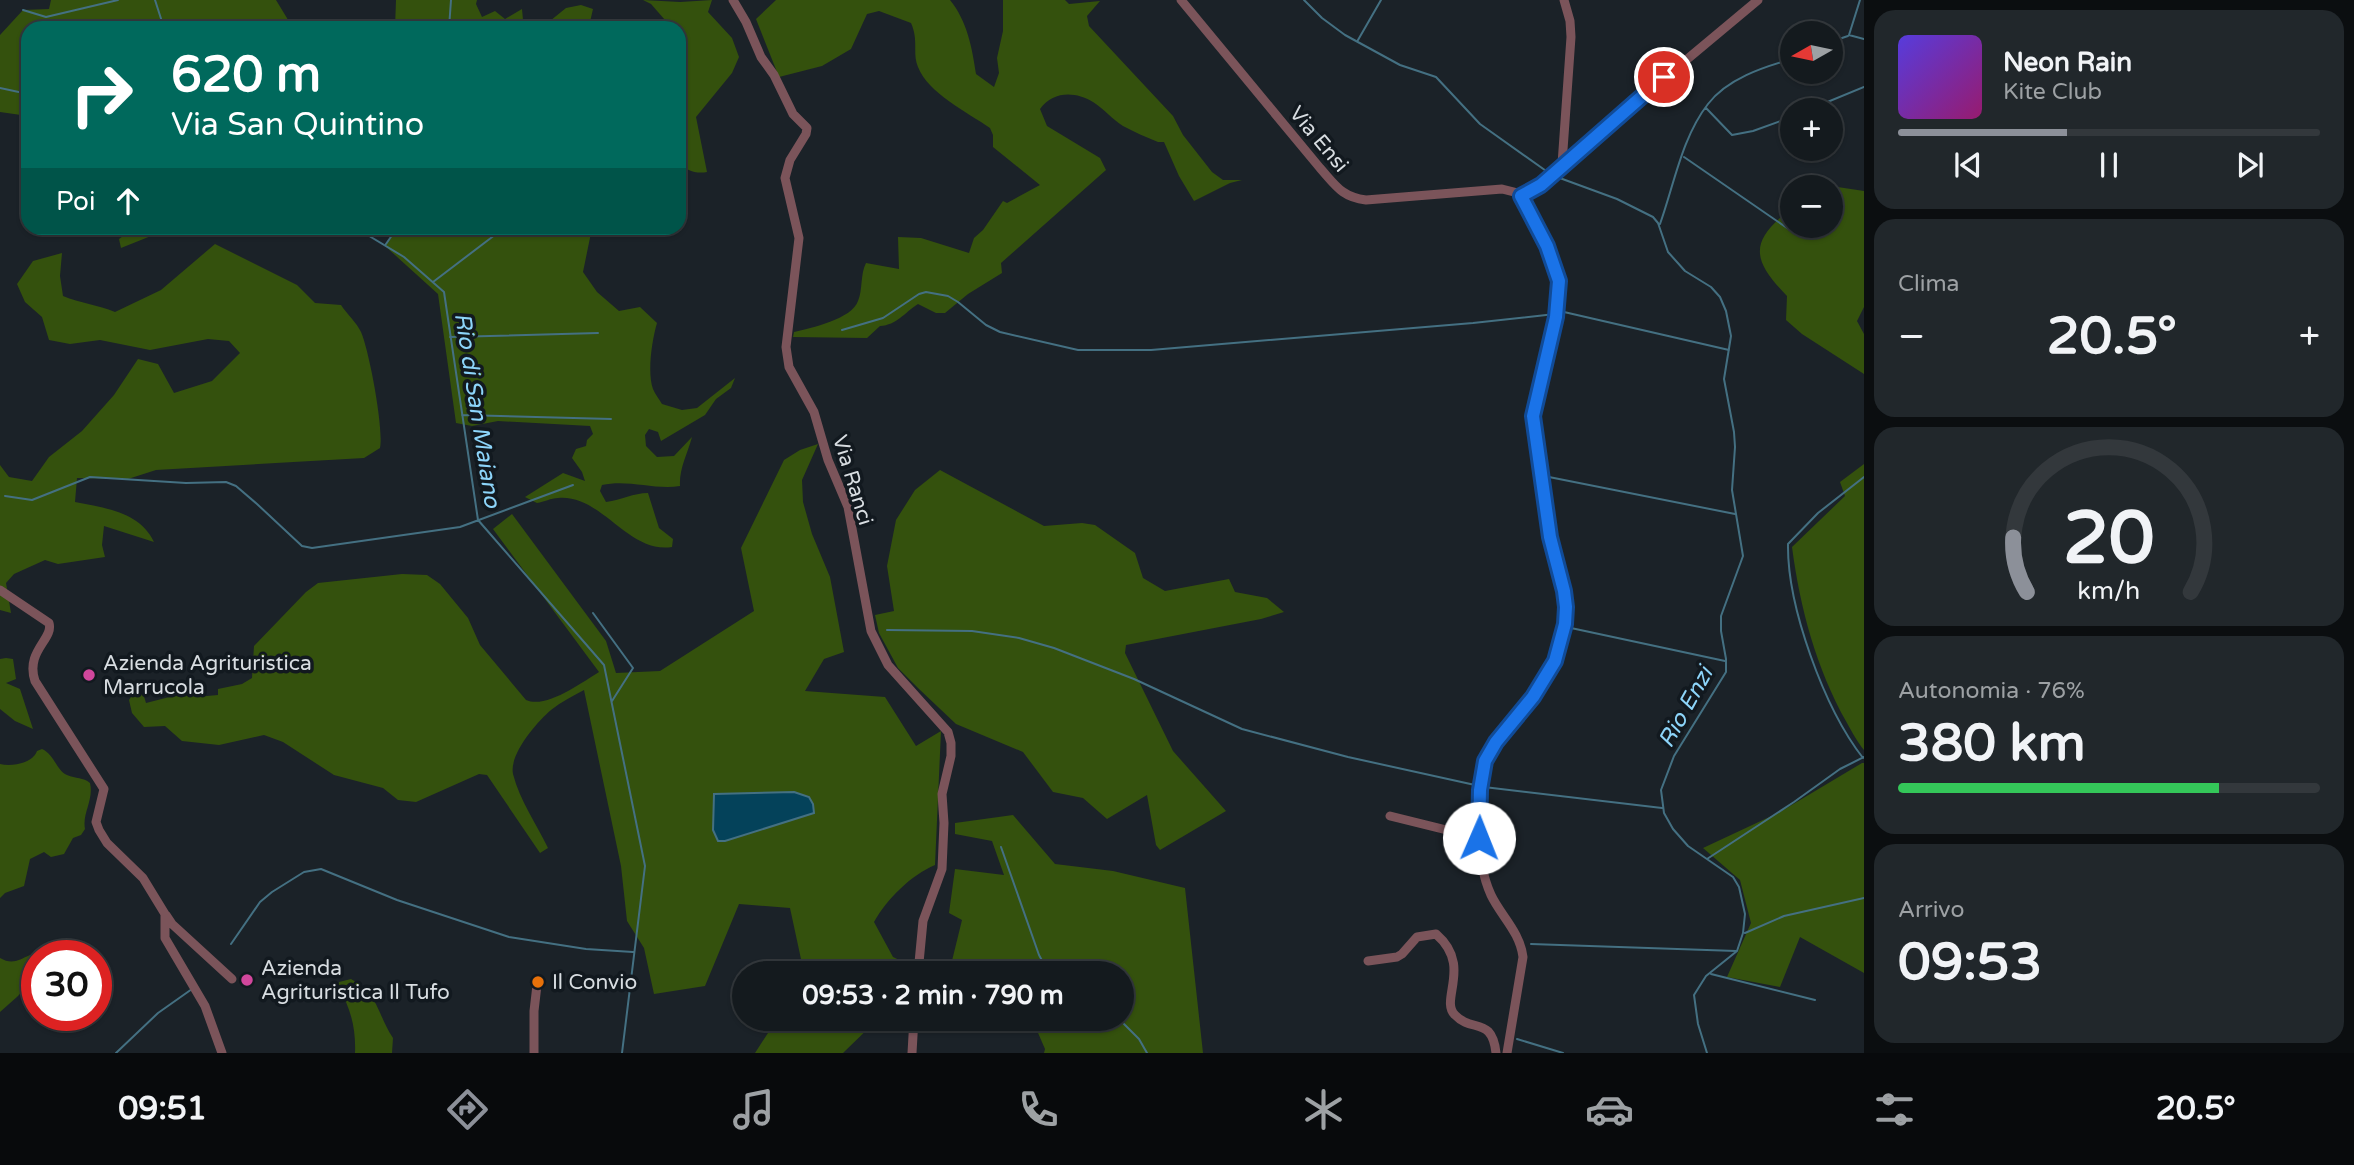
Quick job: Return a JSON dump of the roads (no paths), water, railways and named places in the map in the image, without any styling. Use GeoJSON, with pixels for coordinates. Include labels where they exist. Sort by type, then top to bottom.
{"type":"FeatureCollection","features":[{"type":"Feature","properties":{"kind":"street","name":"Via Ranci"},"geometry":{"type":"LineString","coordinates":[[733,0],[793,114],[807,128],[790,160],[785,178],[799,238],[786,347],[789,367],[814,412],[828,460],[848,507],[872,631],[888,665],[948,732],[951,743],[942,794],[942,869],[923,921],[919,961]]}},
{"type":"Feature","properties":{"kind":"street","name":"Via Ensi"},"geometry":{"type":"LineString","coordinates":[[1181,0],[1340,191],[1350,198],[1366,200],[1502,189],[1521,196]]}},
{"type":"Feature","properties":{"kind":"street"},"geometry":{"type":"LineString","coordinates":[[1560,166],[1571,37],[1570,20],[1564,0]]}},
{"type":"Feature","properties":{"kind":"street"},"geometry":{"type":"LineString","coordinates":[[1507,1053],[1522,969],[1522,946],[1490,895],[1480,860],[1481,786],[1485,761],[1490,751],[1533,697],[1555,661],[1565,624],[1564,591],[1550,537],[1533,416],[1556,313],[1559,281],[1555,264],[1521,196],[1547,179],[1758,0]]}},
{"type":"Feature","properties":{"kind":"street"},"geometry":{"type":"LineString","coordinates":[[0,590],[49,623],[50,633],[34,656],[32,667],[35,681],[104,789],[96,822],[99,830],[107,843],[143,878],[172,924],[232,979]]}},
{"type":"Feature","properties":{"kind":"street"},"geometry":{"type":"LineString","coordinates":[[1390,816],[1479,838]]}},
{"type":"Feature","properties":{"kind":"street"},"geometry":{"type":"LineString","coordinates":[[165,914],[164,938],[205,1006],[222,1053]]}},
{"type":"Feature","properties":{"kind":"street"},"geometry":{"type":"LineString","coordinates":[[1368,961],[1396,957],[1417,937],[1436,934],[1449,949],[1455,966],[1455,983],[1450,996],[1452,1011],[1456,1017],[1489,1031],[1496,1053]]}},
{"type":"Feature","properties":{"kind":"street"},"geometry":{"type":"LineString","coordinates":[[534,1053],[537,985]]}},
{"type":"Feature","properties":{"kind":"street"},"geometry":{"type":"LineString","coordinates":[[912,1053],[913,1031]]}},
{"type":"Feature","properties":{"kind":"water"},"geometry":{"type":"Polygon","coordinates":[[[794,792],[809,797],[814,813],[718,841],[713,830],[714,794],[794,792]]]}},
{"type":"Feature","properties":{"kind":"waterway"},"geometry":{"type":"LineString","coordinates":[[23,10],[46,17],[118,0]]}},
{"type":"Feature","properties":{"kind":"waterway","name":"Rio di San Maiano"},"geometry":{"type":"LineString","coordinates":[[155,0],[162,21]]}},
{"type":"Feature","properties":{"kind":"waterway"},"geometry":{"type":"LineString","coordinates":[[450,21],[451,0]]}},
{"type":"Feature","properties":{"kind":"waterway"},"geometry":{"type":"LineString","coordinates":[[1304,0],[1345,35],[1400,65],[1436,77],[1480,124],[1549,173]]}},
{"type":"Feature","properties":{"kind":"waterway"},"geometry":{"type":"LineString","coordinates":[[1358,40],[1381,0]]}},
{"type":"Feature","properties":{"kind":"waterway"},"geometry":{"type":"LineString","coordinates":[[1849,35],[1860,0]]}},
{"type":"Feature","properties":{"kind":"waterway"},"geometry":{"type":"LineString","coordinates":[[1849,35],[1864,39]]}},
{"type":"Feature","properties":{"kind":"waterway"},"geometry":{"type":"LineString","coordinates":[[1843,38],[1848,36]]}},
{"type":"Feature","properties":{"kind":"waterway"},"geometry":{"type":"LineString","coordinates":[[1660,224],[1685,146],[1708,104],[1735,81],[1780,63]]}},
{"type":"Feature","properties":{"kind":"waterway"},"geometry":{"type":"LineString","coordinates":[[1837,98],[1864,87]]}},
{"type":"Feature","properties":{"kind":"waterway"},"geometry":{"type":"LineString","coordinates":[[0,88],[21,92]]}},
{"type":"Feature","properties":{"kind":"waterway"},"geometry":{"type":"LineString","coordinates":[[1706,108],[1732,135],[1780,121]]}},
{"type":"Feature","properties":{"kind":"waterway"},"geometry":{"type":"LineString","coordinates":[[1684,157],[1780,223]]}},
{"type":"Feature","properties":{"kind":"waterway","name":"Rio Enzi"},"geometry":{"type":"LineString","coordinates":[[1557,177],[1617,199],[1653,217],[1658,223],[1668,252],[1685,271],[1711,287],[1720,297],[1731,336],[1724,379],[1734,432],[1732,490],[1743,556],[1721,616],[1726,672],[1674,756],[1661,790],[1664,813],[1673,829],[1688,846],[1733,877],[1739,887],[1745,914],[1737,951],[1706,976],[1694,995],[1698,1024],[1707,1053]]}},
{"type":"Feature","properties":{"kind":"waterway","name":"Rio di San Maiano"},"geometry":{"type":"LineString","coordinates":[[368,235],[404,257],[444,292],[478,520],[604,665],[645,866],[622,1053]]}},
{"type":"Feature","properties":{"kind":"waterway"},"geometry":{"type":"LineString","coordinates":[[386,244],[392,235]]}},
{"type":"Feature","properties":{"kind":"waterway"},"geometry":{"type":"LineString","coordinates":[[433,282],[495,235]]}},
{"type":"Feature","properties":{"kind":"waterway"},"geometry":{"type":"LineString","coordinates":[[842,330],[883,318],[926,292],[948,296],[986,325],[1000,332],[1078,350],[1151,350],[1555,314]]}},
{"type":"Feature","properties":{"kind":"waterway"},"geometry":{"type":"LineString","coordinates":[[1560,313],[1729,350]]}},
{"type":"Feature","properties":{"kind":"waterway"},"geometry":{"type":"LineString","coordinates":[[450,337],[598,333]]}},
{"type":"Feature","properties":{"kind":"waterway"},"geometry":{"type":"LineString","coordinates":[[462,415],[611,419]]}},
{"type":"Feature","properties":{"kind":"waterway"},"geometry":{"type":"LineString","coordinates":[[5,496],[32,500],[90,477],[186,483],[226,482],[236,486],[302,546],[312,548],[460,527],[573,485]]}},
{"type":"Feature","properties":{"kind":"waterway"},"geometry":{"type":"LineString","coordinates":[[1549,477],[1735,514]]}},
{"type":"Feature","properties":{"kind":"waterway"},"geometry":{"type":"LineString","coordinates":[[1863,758],[1835,712],[1811,656],[1794,597],[1788,544],[1818,513],[1864,477]]}},
{"type":"Feature","properties":{"kind":"waterway"},"geometry":{"type":"LineString","coordinates":[[593,613],[633,668],[612,701]]}},
{"type":"Feature","properties":{"kind":"waterway"},"geometry":{"type":"LineString","coordinates":[[1571,628],[1725,661]]}},
{"type":"Feature","properties":{"kind":"waterway"},"geometry":{"type":"LineString","coordinates":[[887,630],[972,631],[1019,638],[1054,648],[1134,679],[1242,729],[1348,757],[1475,785]]}},
{"type":"Feature","properties":{"kind":"waterway"},"geometry":{"type":"LineString","coordinates":[[1707,859],[1840,769],[1864,757]]}},
{"type":"Feature","properties":{"kind":"waterway"},"geometry":{"type":"LineString","coordinates":[[1484,787],[1662,808]]}},
{"type":"Feature","properties":{"kind":"waterway"},"geometry":{"type":"LineString","coordinates":[[1001,847],[1042,961]]}},
{"type":"Feature","properties":{"kind":"waterway"},"geometry":{"type":"LineString","coordinates":[[231,944],[260,902],[304,872],[321,869],[397,900],[509,937],[586,949],[633,952]]}},
{"type":"Feature","properties":{"kind":"waterway"},"geometry":{"type":"LineString","coordinates":[[1745,933],[1784,916],[1864,898]]}},
{"type":"Feature","properties":{"kind":"waterway"},"geometry":{"type":"LineString","coordinates":[[1531,944],[1736,951]]}},
{"type":"Feature","properties":{"kind":"waterway"},"geometry":{"type":"LineString","coordinates":[[1711,974],[1815,1000]]}},
{"type":"Feature","properties":{"kind":"waterway"},"geometry":{"type":"LineString","coordinates":[[116,1053],[158,1013],[192,989]]}},
{"type":"Feature","properties":{"kind":"waterway"},"geometry":{"type":"LineString","coordinates":[[1131,1031],[1147,1053]]}},
{"type":"Feature","properties":{"kind":"waterway"},"geometry":{"type":"LineString","coordinates":[[1517,1039],[1563,1053]]}},
{"type":"Feature","properties":{"kind":"place","name":"Azienda Agrituristica Marrucola"},"geometry":{"type":"Point","coordinates":[89,675]}},
{"type":"Feature","properties":{"kind":"place","name":"Azienda Agrituristica Il Tufo"},"geometry":{"type":"Point","coordinates":[247,980]}},
{"type":"Feature","properties":{"kind":"place","name":"Il Convio"},"geometry":{"type":"Point","coordinates":[538,982]}}]}
